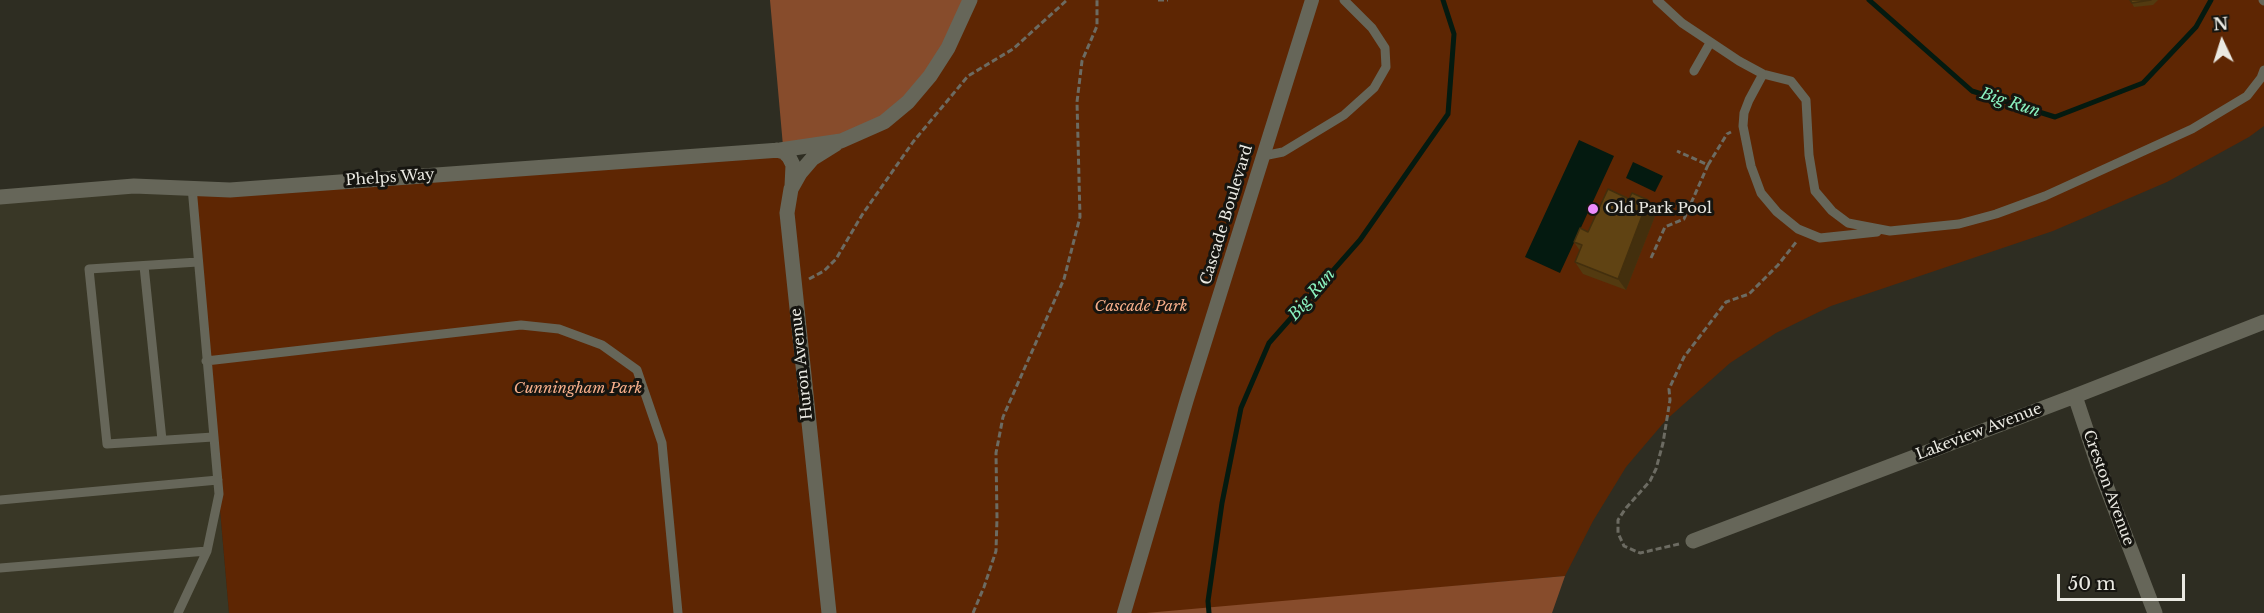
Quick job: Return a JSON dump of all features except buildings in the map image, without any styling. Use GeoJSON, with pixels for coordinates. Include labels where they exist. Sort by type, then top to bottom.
{"type":"FeatureCollection","features":[{"type":"Feature","properties":{"kind":"street","name":"Huron Avenue"},"geometry":{"type":"LineString","coordinates":[[830,613],[793,282],[787,213],[791,189],[800,173],[812,159],[844,140],[884,122],[908,102],[930,76],[948,48],[970,0]]}},
{"type":"Feature","properties":{"kind":"street","name":"Cascade Boulevard"},"geometry":{"type":"LineString","coordinates":[[1124,613],[1184,410],[1312,0]]}},
{"type":"Feature","properties":{"kind":"street","name":"Huron Avenue"},"geometry":{"type":"LineString","coordinates":[[779,150],[844,140]]}},
{"type":"Feature","properties":{"kind":"street","name":"Phelps Way"},"geometry":{"type":"LineString","coordinates":[[0,197],[134,186],[230,190],[779,150]]}},
{"type":"Feature","properties":{"kind":"street"},"geometry":{"type":"LineString","coordinates":[[779,150],[789,157],[793,165],[794,177],[791,189]]}},
{"type":"Feature","properties":{"kind":"street","name":"Lakeview Avenue"},"geometry":{"type":"LineString","coordinates":[[1693,541],[2264,322]]}},
{"type":"Feature","properties":{"kind":"street","name":"Creston Avenue"},"geometry":{"type":"LineString","coordinates":[[2075,396],[2097,462],[2155,613]]}},
{"type":"Feature","properties":{"kind":"lane"},"geometry":{"type":"LineString","coordinates":[[1263,156],[1283,152],[1344,115],[1374,88],[1386,67],[1385,48],[1372,28],[1344,0]]}},
{"type":"Feature","properties":{"kind":"lane"},"geometry":{"type":"LineString","coordinates":[[1657,0],[1682,23],[1710,43],[1763,74],[1791,81],[1806,100],[1809,156],[1815,191],[1832,211],[1848,223],[1890,231]]}},
{"type":"Feature","properties":{"kind":"lane"},"geometry":{"type":"LineString","coordinates":[[1694,71],[1710,43]]}},
{"type":"Feature","properties":{"kind":"lane"},"geometry":{"type":"LineString","coordinates":[[1763,74],[1744,113],[1743,126],[1751,166],[1761,193],[1777,212],[1804,232],[1820,238],[1959,224],[1996,214],[2045,196],[2192,129],[2247,96],[2261,78],[2264,70]]}},
{"type":"Feature","properties":{"kind":"lane"},"geometry":{"type":"LineString","coordinates":[[171,613],[178,613],[207,551],[219,494],[192,187]]}},
{"type":"Feature","properties":{"kind":"lane"},"geometry":{"type":"LineString","coordinates":[[198,262],[88,269],[107,444],[213,437]]}},
{"type":"Feature","properties":{"kind":"lane"},"geometry":{"type":"LineString","coordinates":[[144,266],[162,440]]}},
{"type":"Feature","properties":{"kind":"lane"},"geometry":{"type":"LineString","coordinates":[[206,361],[520,325],[559,328],[602,345],[637,370],[662,443],[678,613]]}},
{"type":"Feature","properties":{"kind":"lane"},"geometry":{"type":"LineString","coordinates":[[0,500],[218,480]]}},
{"type":"Feature","properties":{"kind":"lane"},"geometry":{"type":"LineString","coordinates":[[0,568],[207,551]]}},
{"type":"Feature","properties":{"kind":"path"},"geometry":{"type":"LineString","coordinates":[[793,282],[808,280],[824,271],[836,259],[862,215],[913,142],[968,76],[1013,49],[1067,0]]}},
{"type":"Feature","properties":{"kind":"path"},"geometry":{"type":"LineString","coordinates":[[972,613],[984,587],[996,551],[996,453],[1003,417],[1064,279],[1080,217],[1077,102],[1082,61],[1097,26],[1096,0]]}},
{"type":"Feature","properties":{"kind":"path"},"geometry":{"type":"LineString","coordinates":[[1158,0],[1168,0]]}},
{"type":"Feature","properties":{"kind":"path"},"geometry":{"type":"LineString","coordinates":[[1651,258],[1665,227],[1684,219],[1708,165],[1726,134],[1743,126]]}},
{"type":"Feature","properties":{"kind":"path"},"geometry":{"type":"LineString","coordinates":[[1677,151],[1708,165]]}},
{"type":"Feature","properties":{"kind":"path"},"geometry":{"type":"LineString","coordinates":[[1693,541],[1640,553],[1624,546],[1618,533],[1617,520],[1650,481],[1656,470],[1670,400],[1669,390],[1684,357],[1726,302],[1749,294],[1778,265],[1804,232]]}},
{"type":"Feature","properties":{"kind":"shaded area"},"geometry":{"type":"Polygon","coordinates":[[[770,0],[970,0],[908,102],[844,140],[783,146],[770,0]]]}},
{"type":"Feature","properties":{"kind":"shaded area"},"geometry":{"type":"Polygon","coordinates":[[[1579,140],[1614,156],[1560,273],[1525,257],[1579,140]]]}},
{"type":"Feature","properties":{"kind":"shaded area"},"geometry":{"type":"Polygon","coordinates":[[[1633,162],[1663,176],[1655,192],[1626,178],[1633,162]]]}},
{"type":"Feature","properties":{"kind":"shaded area"},"geometry":{"type":"Polygon","coordinates":[[[192,187],[229,613],[0,613],[0,197],[192,187]]]}},
{"type":"Feature","properties":{"kind":"shaded area"},"geometry":{"type":"Polygon","coordinates":[[[1565,576],[1552,613],[1146,613],[1565,576]]]}},
{"type":"Feature","properties":{"kind":"green space","name":"Cascade Park"},"geometry":{"type":"Polygon","coordinates":[[[970,0],[2264,0],[2264,126],[2249,137],[2167,182],[2053,231],[1831,306],[1776,333],[1730,363],[1666,420],[1626,467],[1593,521],[1565,576],[1164,613],[229,613],[192,187],[780,150],[794,177],[970,0]]]}},
{"type":"Feature","properties":{"kind":"waterway","name":"Big Run"},"geometry":{"type":"LineString","coordinates":[[1209,613],[1208,601],[1222,503],[1241,408],[1269,343],[1360,240],[1448,114],[1454,34],[1443,0]]}},
{"type":"Feature","properties":{"kind":"waterway","name":"Big Run"},"geometry":{"type":"LineString","coordinates":[[1869,0],[1972,91],[2055,117],[2143,83],[2196,27],[2211,0]]}},
{"type":"Feature","properties":{"kind":"place","name":"Old Park Pool"},"geometry":{"type":"Point","coordinates":[1593,209]}},
{"type":"Feature","properties":{"kind":"park label","name":"Cunningham Park"},"geometry":{"type":"Point","coordinates":[578,389]}}]}
